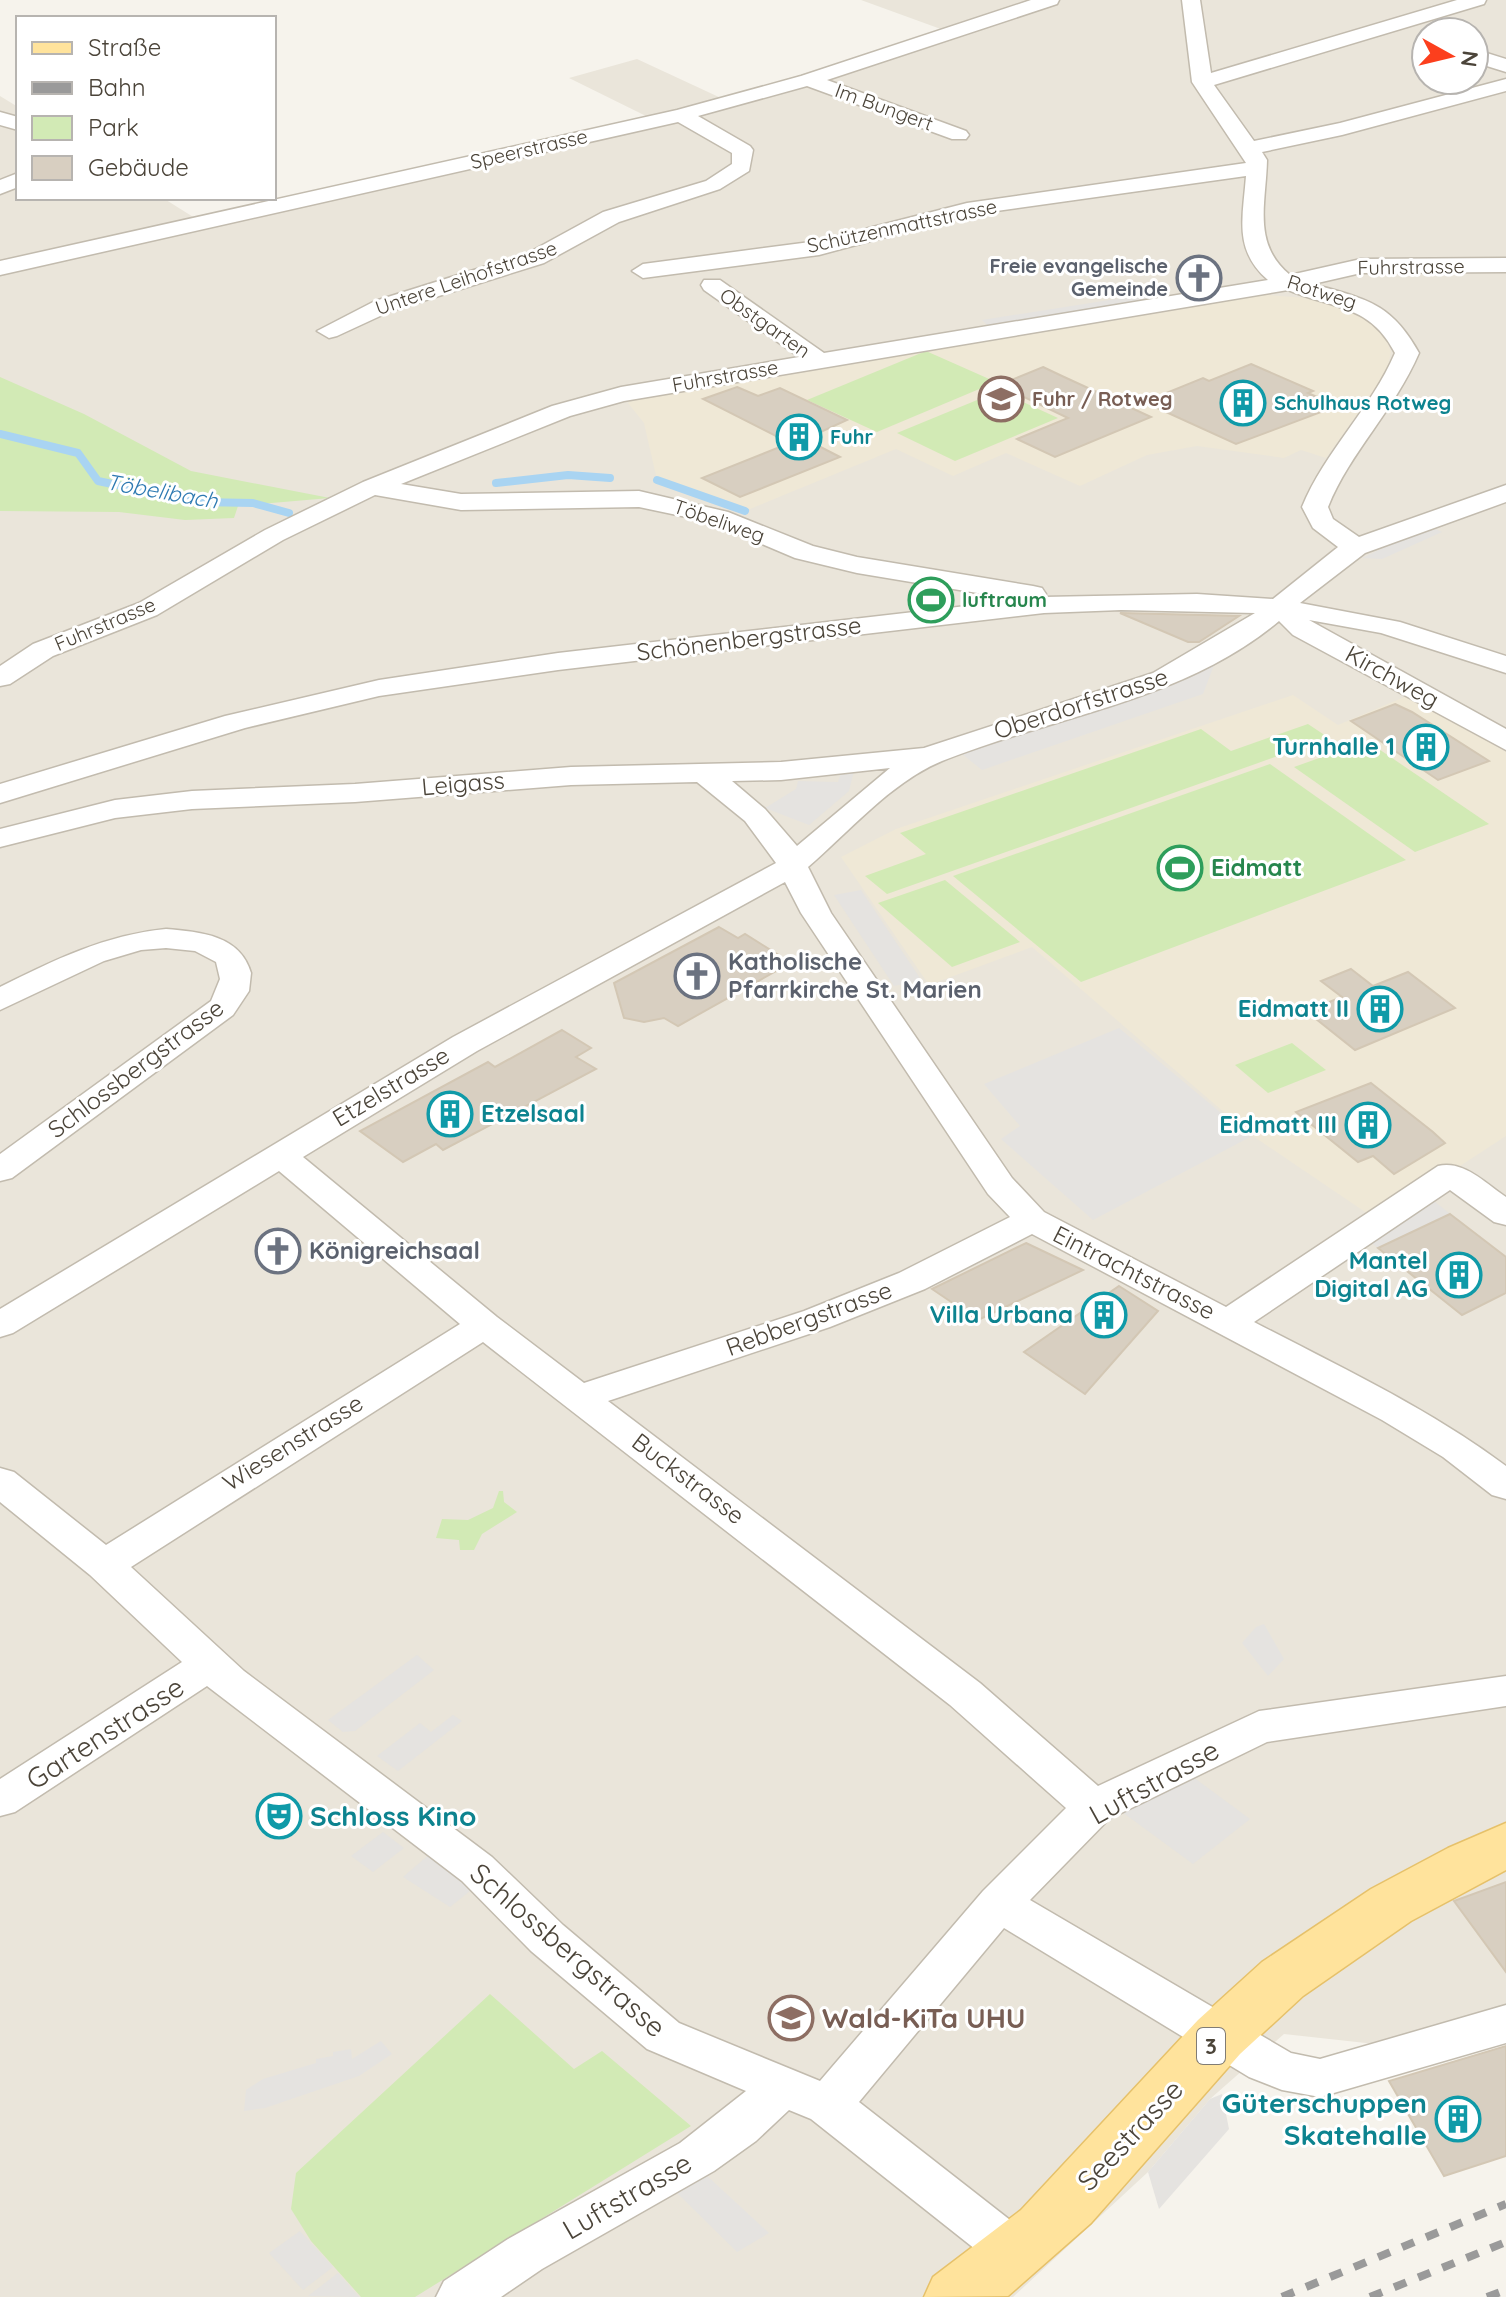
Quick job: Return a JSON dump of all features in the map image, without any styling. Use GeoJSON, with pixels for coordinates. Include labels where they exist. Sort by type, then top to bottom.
{"type":"FeatureCollection","features":[{"type":"Feature","properties":{"kind":"main road","name":"Seestrasse"},"geometry":{"type":"LineString","coordinates":[[956,2297],[1016,2253],[1099,2170],[1220,2035],[1299,1968],[1403,1897],[1506,1845]]}},
{"type":"Feature","properties":{"kind":"street","name":"Speerstrasse"},"geometry":{"type":"LineString","coordinates":[[0,268],[681,115],[808,80],[1050,0]]}},
{"type":"Feature","properties":{"kind":"street"},"geometry":{"type":"LineString","coordinates":[[1191,0],[1202,82],[1253,158]]}},
{"type":"Feature","properties":{"kind":"street"},"geometry":{"type":"LineString","coordinates":[[1202,82],[1477,0]]}},
{"type":"Feature","properties":{"kind":"street"},"geometry":{"type":"LineString","coordinates":[[1396,25],[1410,31]]}},
{"type":"Feature","properties":{"kind":"street","name":"Im Bungert"},"geometry":{"type":"LineString","coordinates":[[808,80],[959,135]]}},
{"type":"Feature","properties":{"kind":"street","name":"Schützenmattstrasse"},"geometry":{"type":"LineString","coordinates":[[643,271],[819,248],[967,209],[1253,158],[1342,129],[1506,85]]}},
{"type":"Feature","properties":{"kind":"street","name":"Untere Leihofstrasse"},"geometry":{"type":"LineString","coordinates":[[329,331],[383,306],[536,258],[611,217],[713,185],[742,167],[743,150],[681,115]]}},
{"type":"Feature","properties":{"kind":"street","name":"Rotweg"},"geometry":{"type":"LineString","coordinates":[[1253,158],[1253,243],[1256,255],[1264,266],[1289,283],[1364,305],[1393,324],[1407,353],[1391,390],[1324,485],[1315,507],[1322,523],[1356,547]]}},
{"type":"Feature","properties":{"kind":"street","name":"Fuhrstrasse"},"geometry":{"type":"LineString","coordinates":[[0,678],[43,650],[148,609],[274,535],[372,487],[561,411],[621,394],[1289,283],[1361,266],[1506,265]]}},
{"type":"Feature","properties":{"kind":"street","name":"Obstgarten"},"geometry":{"type":"LineString","coordinates":[[712,285],[818,360]]}},
{"type":"Feature","properties":{"kind":"street","name":"Töbeliweg"},"geometry":{"type":"LineString","coordinates":[[372,487],[461,502],[639,499],[669,504],[719,517],[804,552],[857,565],[1016,590],[1059,602]]}},
{"type":"Feature","properties":{"kind":"street","name":"Oberdorfstrasse"},"geometry":{"type":"LineString","coordinates":[[792,866],[885,784],[929,756],[1163,679],[1219,651],[1282,608],[1336,559],[1356,547],[1506,493]]}},
{"type":"Feature","properties":{"kind":"street","name":"Schönenbergstrasse"},"geometry":{"type":"LineString","coordinates":[[0,794],[250,716],[381,688],[481,672],[1059,602],[1145,599],[1282,608],[1381,625],[1506,665]]}},
{"type":"Feature","properties":{"kind":"street","name":"Kirchweg"},"geometry":{"type":"LineString","coordinates":[[1282,608],[1303,629],[1506,741]]}},
{"type":"Feature","properties":{"kind":"street","name":"Leigass"},"geometry":{"type":"LineString","coordinates":[[0,838],[115,809],[192,800],[355,793],[571,776],[707,775],[929,756]]}},
{"type":"Feature","properties":{"kind":"street","name":"Eintrachtstrasse"},"geometry":{"type":"LineString","coordinates":[[707,775],[755,815],[785,851],[816,913],[987,1167],[1032,1220],[1051,1233],[1230,1321],[1395,1411],[1456,1448],[1506,1486]]}},
{"type":"Feature","properties":{"kind":"street","name":"Etzelstrasse"},"geometry":{"type":"LineString","coordinates":[[0,1325],[465,1044],[792,866]]}},
{"type":"Feature","properties":{"kind":"street","name":"Schlossbergstrasse"},"geometry":{"type":"LineString","coordinates":[[0,1000],[122,943],[167,937],[204,943],[228,955],[237,974],[236,990],[222,1008],[0,1170]]}},
{"type":"Feature","properties":{"kind":"street","name":"Buckstrasse"},"geometry":{"type":"LineString","coordinates":[[279,1154],[484,1325],[649,1448],[992,1716],[1094,1807]]}},
{"type":"Feature","properties":{"kind":"street"},"geometry":{"type":"LineString","coordinates":[[1230,1321],[1450,1174],[1506,1214]]}},
{"type":"Feature","properties":{"kind":"street","name":"Rebbergstrasse"},"geometry":{"type":"LineString","coordinates":[[578,1398],[817,1319],[912,1281],[1032,1220]]}},
{"type":"Feature","properties":{"kind":"street","name":"Wiesenstrasse"},"geometry":{"type":"LineString","coordinates":[[104,1565],[296,1440],[484,1325]]}},
{"type":"Feature","properties":{"kind":"street","name":"Schlossbergstrasse"},"geometry":{"type":"LineString","coordinates":[[0,1481],[104,1565],[209,1665],[340,1769],[477,1869],[547,1938],[663,2036],[828,2105],[973,2216],[1016,2253]]}},
{"type":"Feature","properties":{"kind":"street","name":"Gartenstrasse"},"geometry":{"type":"LineString","coordinates":[[0,1800],[209,1665]]}},
{"type":"Feature","properties":{"kind":"street","name":"Luftstrasse"},"geometry":{"type":"LineString","coordinates":[[828,2105],[999,1903],[1094,1807],[1259,1727],[1506,1691]]}},
{"type":"Feature","properties":{"kind":"street"},"geometry":{"type":"LineString","coordinates":[[999,1903],[1268,2067],[1292,2076],[1320,2078],[1506,2024]]}},
{"type":"Feature","properties":{"kind":"street","name":"Luftstrasse"},"geometry":{"type":"LineString","coordinates":[[461,2297],[525,2254],[697,2157],[739,2127],[784,2085]]}},
{"type":"Feature","properties":{"kind":"shaded area"},"geometry":{"type":"Polygon","coordinates":[[[861,0],[1506,0],[1506,2006],[1384,2045],[1284,2034],[1210,2099],[1148,2172],[1013,2297],[0,2297],[0,96],[16,106],[16,200],[166,200],[198,220],[648,117],[569,78],[637,59],[721,98],[949,32],[861,0]]]}},
{"type":"Feature","properties":{"kind":"shaded area"},"geometry":{"type":"Polygon","coordinates":[[[1160,292],[1172,298],[990,328],[982,320],[1160,292]]]}},
{"type":"Feature","properties":{"kind":"shaded area","name":"Fuhr / Rotweg"},"geometry":{"type":"Polygon","coordinates":[[[1255,294],[1320,299],[1369,318],[1384,334],[1391,352],[1386,374],[1326,458],[1301,450],[1284,458],[1197,446],[1147,455],[1080,486],[1006,453],[953,476],[896,449],[745,511],[657,480],[644,423],[628,403],[640,396],[1255,294]]]}},
{"type":"Feature","properties":{"kind":"shaded area"},"geometry":{"type":"Polygon","coordinates":[[[1429,526],[1442,532],[1382,559],[1362,558],[1429,526]]]}},
{"type":"Feature","properties":{"kind":"shaded area"},"geometry":{"type":"Polygon","coordinates":[[[1214,665],[1203,694],[982,770],[962,754],[1175,684],[1214,665]]]}},
{"type":"Feature","properties":{"kind":"shaded area","name":"Eidmatt"},"geometry":{"type":"Polygon","coordinates":[[[1293,695],[1338,725],[1409,695],[1506,752],[1506,1136],[1377,1220],[1247,1132],[1032,947],[929,985],[841,857],[896,829],[1293,695]]]}},
{"type":"Feature","properties":{"kind":"shaded area"},"geometry":{"type":"Polygon","coordinates":[[[842,770],[854,771],[849,791],[809,825],[765,808],[796,789],[798,781],[838,782],[842,770]]]}},
{"type":"Feature","properties":{"kind":"shaded area"},"geometry":{"type":"Polygon","coordinates":[[[861,890],[922,981],[894,986],[834,895],[861,890]]]}},
{"type":"Feature","properties":{"kind":"shaded area"},"geometry":{"type":"Polygon","coordinates":[[[1119,1028],[1250,1137],[1093,1220],[1001,1139],[1020,1126],[984,1084],[1119,1028]]]}},
{"type":"Feature","properties":{"kind":"shaded area"},"geometry":{"type":"Polygon","coordinates":[[[1434,1201],[1450,1214],[1378,1248],[1361,1235],[1434,1201]]]}},
{"type":"Feature","properties":{"kind":"shaded area"},"geometry":{"type":"Polygon","coordinates":[[[1264,1624],[1284,1659],[1268,1676],[1242,1643],[1256,1627],[1264,1624]]]}},
{"type":"Feature","properties":{"kind":"shaded area"},"geometry":{"type":"Polygon","coordinates":[[[417,1655],[434,1670],[355,1731],[343,1732],[328,1720],[417,1655]]]}},
{"type":"Feature","properties":{"kind":"shaded area"},"geometry":{"type":"Polygon","coordinates":[[[453,1715],[462,1721],[398,1771],[377,1756],[420,1723],[431,1732],[453,1715]]]}},
{"type":"Feature","properties":{"kind":"shaded area"},"geometry":{"type":"Polygon","coordinates":[[[1189,1774],[1250,1819],[1193,1864],[1118,1809],[1189,1774]]]}},
{"type":"Feature","properties":{"kind":"shaded area"},"geometry":{"type":"Polygon","coordinates":[[[383,1832],[404,1848],[373,1872],[351,1856],[383,1832]]]}},
{"type":"Feature","properties":{"kind":"shaded area"},"geometry":{"type":"Polygon","coordinates":[[[431,1853],[475,1887],[450,1907],[403,1877],[431,1853]]]}},
{"type":"Feature","properties":{"kind":"shaded area"},"geometry":{"type":"Polygon","coordinates":[[[381,2041],[392,2054],[359,2076],[265,2108],[244,2111],[246,2090],[263,2079],[316,2063],[316,2059],[333,2056],[333,2052],[351,2049],[352,2059],[381,2041]]]}},
{"type":"Feature","properties":{"kind":"shaded area"},"geometry":{"type":"Polygon","coordinates":[[[1222,2094],[1229,2129],[1159,2209],[1148,2172],[1210,2099],[1222,2094]]]}},
{"type":"Feature","properties":{"kind":"shaded area"},"geometry":{"type":"Polygon","coordinates":[[[703,2172],[769,2233],[737,2252],[672,2188],[703,2172]]]}},
{"type":"Feature","properties":{"kind":"shaded area"},"geometry":{"type":"Polygon","coordinates":[[[300,2231],[333,2267],[303,2290],[269,2253],[300,2231]]]}},
{"type":"Feature","properties":{"kind":"shaded area"},"geometry":{"type":"Polygon","coordinates":[[[338,2273],[359,2297],[308,2296],[338,2273]]]}},
{"type":"Feature","properties":{"kind":"green space"},"geometry":{"type":"Polygon","coordinates":[[[926,351],[996,382],[877,432],[807,400],[926,351]]]}},
{"type":"Feature","properties":{"kind":"green space"},"geometry":{"type":"Polygon","coordinates":[[[0,377],[84,414],[191,471],[330,498],[238,506],[234,518],[185,520],[119,512],[0,511],[0,377]]]}},
{"type":"Feature","properties":{"kind":"green space"},"geometry":{"type":"Polygon","coordinates":[[[999,391],[1058,418],[955,461],[897,433],[999,391]]]}},
{"type":"Feature","properties":{"kind":"green space"},"geometry":{"type":"Polygon","coordinates":[[[1308,724],[1329,738],[887,894],[865,876],[926,854],[900,833],[1201,729],[1231,751],[1308,724]]]}},
{"type":"Feature","properties":{"kind":"green space"},"geometry":{"type":"Polygon","coordinates":[[[1367,741],[1489,824],[1415,852],[1294,767],[1367,741]]]}},
{"type":"Feature","properties":{"kind":"green space","name":"Eidmatt"},"geometry":{"type":"Polygon","coordinates":[[[1270,764],[1406,860],[1081,982],[953,876],[1270,764]]]}},
{"type":"Feature","properties":{"kind":"green space"},"geometry":{"type":"Polygon","coordinates":[[[945,880],[1020,942],[952,967],[878,903],[945,880]]]}},
{"type":"Feature","properties":{"kind":"green space"},"geometry":{"type":"Polygon","coordinates":[[[1292,1043],[1326,1070],[1268,1093],[1235,1065],[1292,1043]]]}},
{"type":"Feature","properties":{"kind":"green space"},"geometry":{"type":"Polygon","coordinates":[[[499,1491],[503,1491],[504,1502],[517,1512],[482,1534],[474,1550],[460,1550],[459,1540],[436,1538],[442,1519],[468,1520],[493,1508],[499,1491]]]}},
{"type":"Feature","properties":{"kind":"green space"},"geometry":{"type":"Polygon","coordinates":[[[490,1994],[574,2069],[602,2051],[691,2126],[415,2297],[361,2297],[311,2241],[291,2209],[296,2173],[490,1994]]]}},
{"type":"Feature","properties":{"kind":"building","name":"Schulhaus Rotweg"},"geometry":{"type":"Polygon","coordinates":[[[1251,364],[1313,391],[1308,393],[1337,406],[1236,444],[1144,402],[1203,378],[1209,381],[1251,364]]]}},
{"type":"Feature","properties":{"kind":"building"},"geometry":{"type":"Polygon","coordinates":[[[1043,367],[1151,417],[1055,457],[1017,439],[1068,418],[999,385],[1043,367]]]}},
{"type":"Feature","properties":{"kind":"building","name":"Fuhr"},"geometry":{"type":"Polygon","coordinates":[[[737,387],[758,396],[780,388],[847,420],[805,439],[840,457],[740,497],[702,478],[790,443],[703,399],[737,387]]]}},
{"type":"Feature","properties":{"kind":"building"},"geometry":{"type":"Polygon","coordinates":[[[1120,613],[1239,616],[1199,642],[1188,642],[1120,613]]]}},
{"type":"Feature","properties":{"kind":"building","name":"Turnhalle 1"},"geometry":{"type":"Polygon","coordinates":[[[1395,704],[1489,761],[1438,780],[1351,721],[1395,704]]]}},
{"type":"Feature","properties":{"kind":"building","name":"Katholische Pfarrkirche St. Marien"},"geometry":{"type":"Polygon","coordinates":[[[719,927],[738,938],[745,934],[777,954],[770,958],[785,966],[678,1026],[664,1018],[644,1022],[624,1018],[614,983],[719,927]]]}},
{"type":"Feature","properties":{"kind":"building","name":"Eidmatt II"},"geometry":{"type":"Polygon","coordinates":[[[1351,969],[1373,986],[1408,972],[1455,1008],[1355,1050],[1306,1011],[1342,997],[1321,981],[1351,969]]]}},
{"type":"Feature","properties":{"kind":"building","name":"Etzelsaal"},"geometry":{"type":"Polygon","coordinates":[[[562,1030],[591,1048],[576,1057],[596,1069],[443,1150],[436,1144],[403,1162],[360,1131],[488,1062],[495,1067],[562,1030]]]}},
{"type":"Feature","properties":{"kind":"building","name":"Eidmatt III"},"geometry":{"type":"Polygon","coordinates":[[[1371,1083],[1445,1143],[1394,1174],[1373,1156],[1358,1162],[1296,1112],[1371,1083]]]}},
{"type":"Feature","properties":{"kind":"building","name":"Mantel Digital AG"},"geometry":{"type":"Polygon","coordinates":[[[1450,1214],[1506,1257],[1506,1293],[1462,1315],[1378,1248],[1450,1214]]]}},
{"type":"Feature","properties":{"kind":"building"},"geometry":{"type":"Polygon","coordinates":[[[1026,1243],[1083,1270],[978,1320],[932,1289],[1026,1243]]]}},
{"type":"Feature","properties":{"kind":"building"},"geometry":{"type":"Polygon","coordinates":[[[1119,1286],[1158,1311],[1085,1394],[1024,1352],[1119,1286]]]}},
{"type":"Feature","properties":{"kind":"building"},"geometry":{"type":"Polygon","coordinates":[[[1506,1882],[1506,1972],[1454,1901],[1506,1882]]]}},
{"type":"Feature","properties":{"kind":"building","name":"Güterschuppen Skatehalle"},"geometry":{"type":"Polygon","coordinates":[[[1506,2046],[1506,2156],[1444,2176],[1389,2081],[1506,2046]]]}},
{"type":"Feature","properties":{"kind":"waterway","name":"Töbelibach"},"geometry":{"type":"LineString","coordinates":[[0,434],[78,453],[98,481],[198,502],[253,503],[289,513]]}},
{"type":"Feature","properties":{"kind":"waterway","name":"Töbelibach"},"geometry":{"type":"LineString","coordinates":[[496,483],[568,475],[610,478]]}},
{"type":"Feature","properties":{"kind":"waterway","name":"Töbelibach"},"geometry":{"type":"LineString","coordinates":[[657,480],[745,511]]}},
{"type":"Feature","properties":{"kind":"railway"},"geometry":{"type":"LineString","coordinates":[[1282,2297],[1506,2204]]}},
{"type":"Feature","properties":{"kind":"railway"},"geometry":{"type":"LineString","coordinates":[[1370,2297],[1506,2242]]}},
{"type":"Feature","properties":{"kind":"railway"},"geometry":{"type":"LineString","coordinates":[[1487,2297],[1506,2290]]}},
{"type":"Feature","properties":{"kind":"place","name":"Freie evangelische Gemeinde"},"geometry":{"type":"Point","coordinates":[1199,278]}},
{"type":"Feature","properties":{"kind":"place","name":"Fuhr / Rotweg"},"geometry":{"type":"Point","coordinates":[1001,399]}},
{"type":"Feature","properties":{"kind":"place","name":"Schulhaus Rotweg"},"geometry":{"type":"Point","coordinates":[1243,403]}},
{"type":"Feature","properties":{"kind":"place","name":"Fuhr"},"geometry":{"type":"Point","coordinates":[799,437]}},
{"type":"Feature","properties":{"kind":"place","name":"luftraum"},"geometry":{"type":"Point","coordinates":[931,600]}},
{"type":"Feature","properties":{"kind":"place","name":"Turnhalle 1"},"geometry":{"type":"Point","coordinates":[1426,747]}},
{"type":"Feature","properties":{"kind":"place","name":"Eidmatt"},"geometry":{"type":"Point","coordinates":[1180,868]}},
{"type":"Feature","properties":{"kind":"place","name":"Katholische Pfarrkirche St. Marien"},"geometry":{"type":"Point","coordinates":[697,976]}},
{"type":"Feature","properties":{"kind":"place","name":"Eidmatt II"},"geometry":{"type":"Point","coordinates":[1380,1009]}},
{"type":"Feature","properties":{"kind":"place","name":"Etzelsaal"},"geometry":{"type":"Point","coordinates":[450,1114]}},
{"type":"Feature","properties":{"kind":"place","name":"Eidmatt III"},"geometry":{"type":"Point","coordinates":[1368,1125]}},
{"type":"Feature","properties":{"kind":"place","name":"Königreichsaal"},"geometry":{"type":"Point","coordinates":[278,1251]}},
{"type":"Feature","properties":{"kind":"place","name":"Mantel Digital AG"},"geometry":{"type":"Point","coordinates":[1459,1275]}},
{"type":"Feature","properties":{"kind":"place","name":"Villa Urbana"},"geometry":{"type":"Point","coordinates":[1104,1315]}},
{"type":"Feature","properties":{"kind":"place","name":"Schloss Kino"},"geometry":{"type":"Point","coordinates":[279,1816]}},
{"type":"Feature","properties":{"kind":"place","name":"Wald-KiTa UHU"},"geometry":{"type":"Point","coordinates":[791,2018]}},
{"type":"Feature","properties":{"kind":"place","name":"Güterschuppen Skatehalle"},"geometry":{"type":"Point","coordinates":[1458,2119]}}]}
